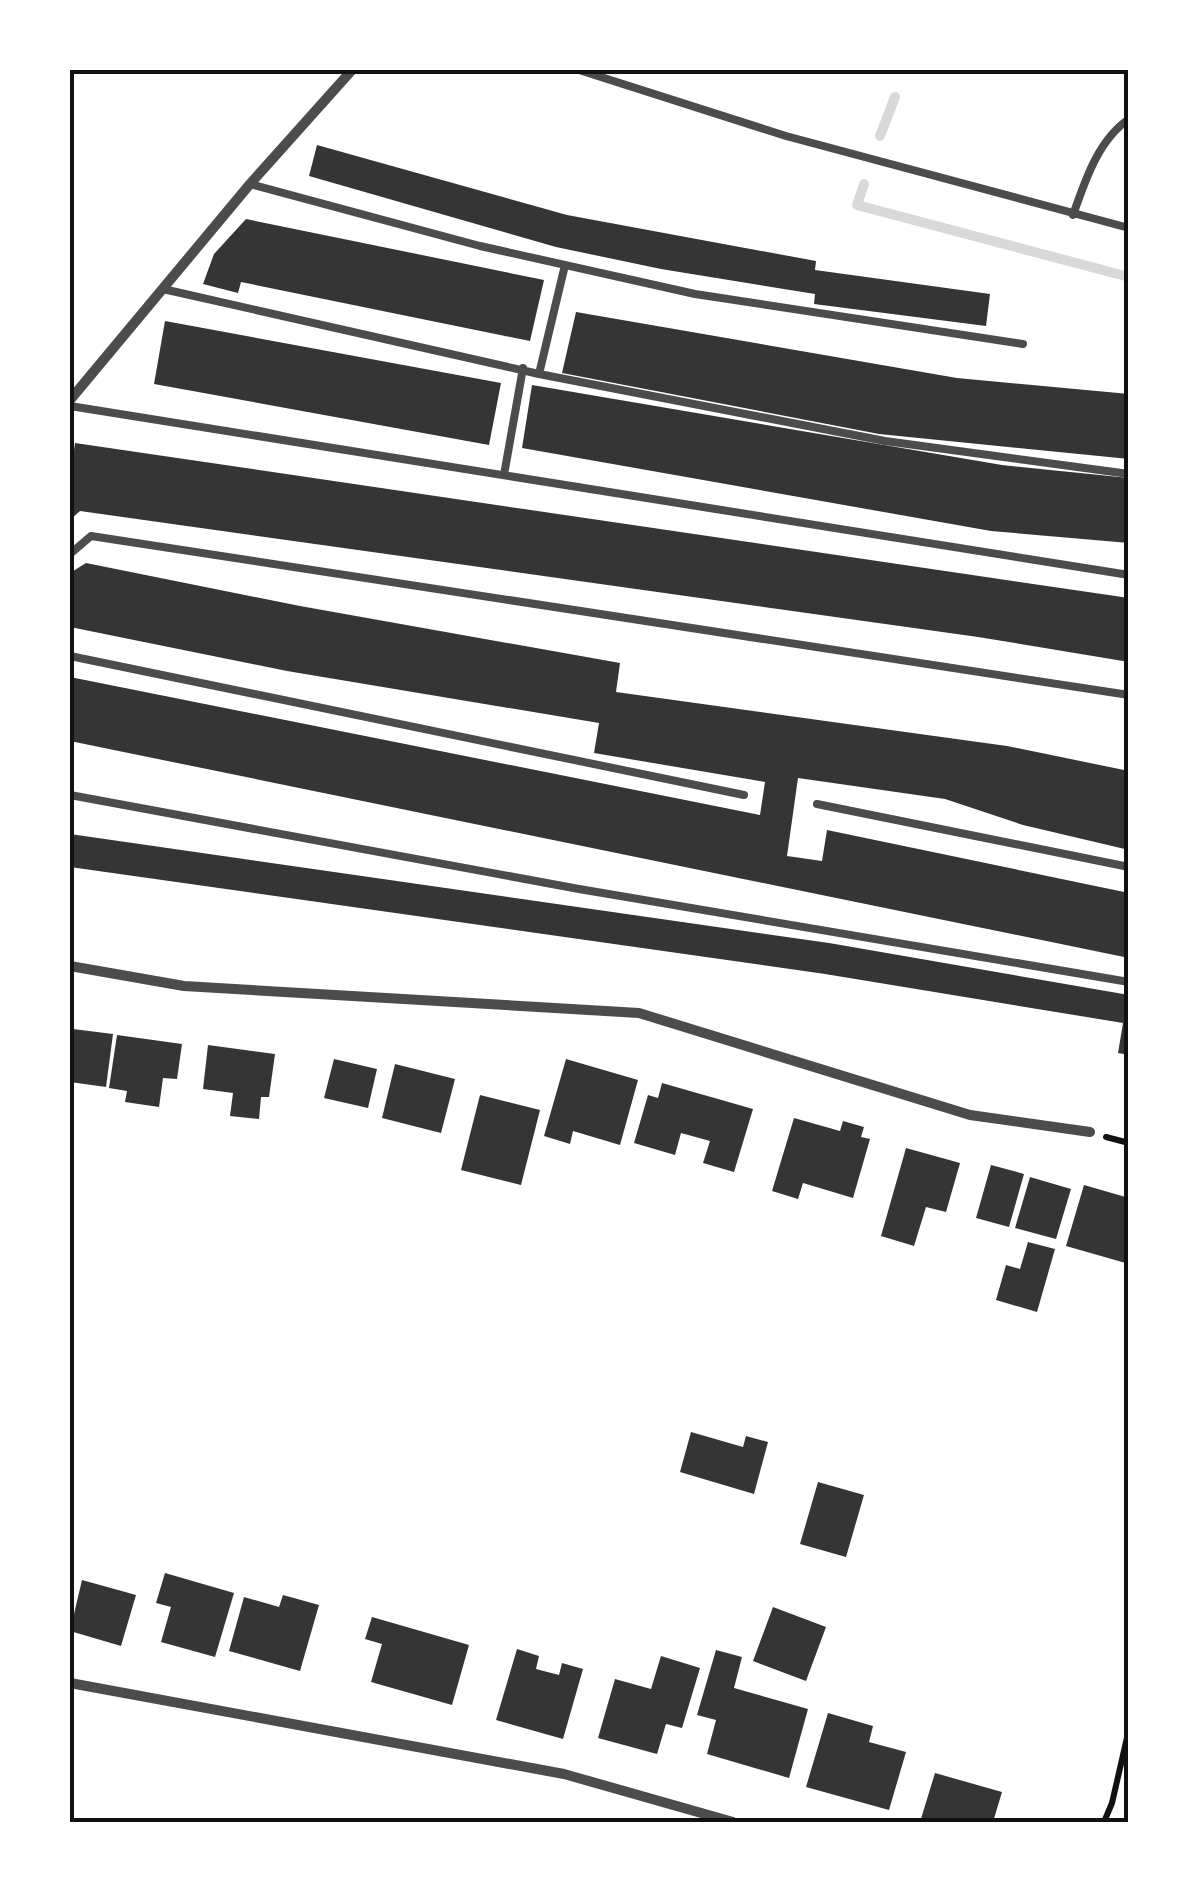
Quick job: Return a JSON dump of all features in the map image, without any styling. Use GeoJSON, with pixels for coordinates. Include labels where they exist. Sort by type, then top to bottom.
{"type":"FeatureCollection","features":[{"type":"Feature","properties":{"kind":"street"},"geometry":{"type":"LineString","coordinates":[[70,403],[250,184],[352,70]]}},
{"type":"Feature","properties":{"kind":"street"},"geometry":{"type":"LineString","coordinates":[[70,966],[184,986],[639,1014],[970,1115],[1090,1132]]}},
{"type":"Feature","properties":{"kind":"street"},"geometry":{"type":"LineString","coordinates":[[70,1684],[564,1774],[733,1822]]}},
{"type":"Feature","properties":{"kind":"lane"},"geometry":{"type":"LineString","coordinates":[[579,70],[786,136],[1129,228]]}},
{"type":"Feature","properties":{"kind":"lane"},"geometry":{"type":"LineString","coordinates":[[1073,215],[1087,176],[1113,130],[1129,119]]}},
{"type":"Feature","properties":{"kind":"lane"},"geometry":{"type":"LineString","coordinates":[[250,184],[480,246],[695,294],[1023,344]]}},
{"type":"Feature","properties":{"kind":"lane"},"geometry":{"type":"LineString","coordinates":[[538,374],[565,265]]}},
{"type":"Feature","properties":{"kind":"lane"},"geometry":{"type":"LineString","coordinates":[[163,289],[538,374],[886,441],[1129,474]]}},
{"type":"Feature","properties":{"kind":"lane"},"geometry":{"type":"LineString","coordinates":[[504,476],[522,368]]}},
{"type":"Feature","properties":{"kind":"lane"},"geometry":{"type":"LineString","coordinates":[[70,403],[1129,575]]}},
{"type":"Feature","properties":{"kind":"lane"},"geometry":{"type":"LineString","coordinates":[[70,554],[91,536],[1129,695]]}},
{"type":"Feature","properties":{"kind":"lane"},"geometry":{"type":"LineString","coordinates":[[70,656],[744,795]]}},
{"type":"Feature","properties":{"kind":"lane"},"geometry":{"type":"LineString","coordinates":[[70,795],[579,888],[1129,982]]}},
{"type":"Feature","properties":{"kind":"lane"},"geometry":{"type":"LineString","coordinates":[[817,804],[1129,867]]}},
{"type":"Feature","properties":{"kind":"path"},"geometry":{"type":"LineString","coordinates":[[1104,1822],[1129,1729]]}},
{"type":"Feature","properties":{"kind":"building"},"geometry":{"type":"Polygon","coordinates":[[[317,145],[567,215],[816,261],[815,270],[990,294],[986,326],[814,304],[815,294],[556,247],[309,176],[317,145]]]}},
{"type":"Feature","properties":{"kind":"building"},"geometry":{"type":"Polygon","coordinates":[[[246,219],[544,280],[530,341],[241,282],[238,293],[203,284],[214,254],[246,219]]]}},
{"type":"Feature","properties":{"kind":"building"},"geometry":{"type":"Polygon","coordinates":[[[576,312],[957,378],[1129,394],[1129,459],[879,434],[562,373],[576,312]]]}},
{"type":"Feature","properties":{"kind":"building"},"geometry":{"type":"Polygon","coordinates":[[[165,321],[501,383],[489,445],[154,384],[165,321]]]}},
{"type":"Feature","properties":{"kind":"building"},"geometry":{"type":"Polygon","coordinates":[[[532,385],[1002,465],[1129,478],[1129,543],[991,531],[522,448],[532,385]]]}},
{"type":"Feature","properties":{"kind":"building"},"geometry":{"type":"Polygon","coordinates":[[[75,443],[1129,598],[1129,662],[978,637],[80,511],[70,520],[75,443]]]}},
{"type":"Feature","properties":{"kind":"building"},"geometry":{"type":"Polygon","coordinates":[[[86,563],[620,663],[616,692],[1007,746],[1129,771],[1129,850],[1023,825],[945,799],[798,778],[787,856],[822,861],[827,830],[1129,893],[1129,958],[70,741],[70,677],[760,815],[765,782],[594,753],[599,723],[287,671],[70,627],[70,573],[86,563]]]}},
{"type":"Feature","properties":{"kind":"building"},"geometry":{"type":"Polygon","coordinates":[[[70,834],[829,943],[1129,995],[1129,1055],[1118,1053],[1123,1023],[825,974],[70,867],[70,834]]]}},
{"type":"Feature","properties":{"kind":"building"},"geometry":{"type":"Polygon","coordinates":[[[70,1025],[74,1025],[73,1029],[113,1034],[106,1087],[70,1082],[70,1025]]]}},
{"type":"Feature","properties":{"kind":"building"},"geometry":{"type":"Polygon","coordinates":[[[117,1035],[182,1044],[177,1079],[163,1078],[159,1107],[125,1102],[127,1091],[109,1088],[117,1035]]]}},
{"type":"Feature","properties":{"kind":"building"},"geometry":{"type":"Polygon","coordinates":[[[208,1045],[275,1054],[269,1097],[261,1097],[259,1119],[230,1116],[233,1093],[203,1089],[208,1045]]]}},
{"type":"Feature","properties":{"kind":"building"},"geometry":{"type":"Polygon","coordinates":[[[334,1059],[377,1069],[368,1108],[324,1098],[334,1059]]]}},
{"type":"Feature","properties":{"kind":"building"},"geometry":{"type":"Polygon","coordinates":[[[566,1059],[638,1080],[620,1145],[573,1131],[570,1144],[544,1136],[566,1059]]]}},
{"type":"Feature","properties":{"kind":"building"},"geometry":{"type":"Polygon","coordinates":[[[395,1064],[455,1079],[441,1133],[382,1118],[395,1064]]]}},
{"type":"Feature","properties":{"kind":"building"},"geometry":{"type":"Polygon","coordinates":[[[662,1083],[753,1109],[734,1172],[703,1163],[710,1141],[681,1133],[675,1155],[634,1143],[648,1095],[658,1098],[662,1083]]]}},
{"type":"Feature","properties":{"kind":"building"},"geometry":{"type":"Polygon","coordinates":[[[480,1095],[540,1110],[521,1185],[461,1170],[480,1095]]]}},
{"type":"Feature","properties":{"kind":"building"},"geometry":{"type":"Polygon","coordinates":[[[794,1118],[840,1131],[843,1121],[864,1127],[861,1137],[870,1139],[853,1198],[803,1183],[798,1199],[772,1191],[794,1118]]]}},
{"type":"Feature","properties":{"kind":"building"},"geometry":{"type":"Polygon","coordinates":[[[906,1148],[960,1163],[946,1212],[926,1207],[914,1246],[881,1236],[906,1148]]]}},
{"type":"Feature","properties":{"kind":"building"},"geometry":{"type":"Polygon","coordinates":[[[991,1165],[1024,1174],[1009,1227],[976,1218],[991,1165]]]}},
{"type":"Feature","properties":{"kind":"building"},"geometry":{"type":"Polygon","coordinates":[[[1030,1177],[1071,1189],[1056,1239],[1015,1228],[1030,1177]]]}},
{"type":"Feature","properties":{"kind":"building"},"geometry":{"type":"Polygon","coordinates":[[[1084,1185],[1129,1198],[1129,1264],[1066,1246],[1084,1185]]]}},
{"type":"Feature","properties":{"kind":"building"},"geometry":{"type":"Polygon","coordinates":[[[1028,1242],[1055,1249],[1037,1312],[996,1300],[1006,1265],[1020,1269],[1028,1242]]]}},
{"type":"Feature","properties":{"kind":"building"},"geometry":{"type":"Polygon","coordinates":[[[691,1432],[743,1447],[746,1436],[768,1442],[754,1494],[680,1472],[691,1432]]]}},
{"type":"Feature","properties":{"kind":"building"},"geometry":{"type":"Polygon","coordinates":[[[818,1482],[864,1495],[846,1557],[800,1544],[818,1482]]]}},
{"type":"Feature","properties":{"kind":"building"},"geometry":{"type":"Polygon","coordinates":[[[165,1573],[234,1593],[215,1657],[161,1642],[171,1607],[156,1603],[165,1573]]]}},
{"type":"Feature","properties":{"kind":"building"},"geometry":{"type":"Polygon","coordinates":[[[82,1580],[136,1595],[121,1646],[70,1631],[82,1580]]]}},
{"type":"Feature","properties":{"kind":"building"},"geometry":{"type":"Polygon","coordinates":[[[283,1595],[319,1605],[300,1671],[229,1651],[244,1597],[279,1607],[283,1595]]]}},
{"type":"Feature","properties":{"kind":"building"},"geometry":{"type":"Polygon","coordinates":[[[773,1607],[826,1627],[806,1681],[753,1661],[773,1607]]]}},
{"type":"Feature","properties":{"kind":"building"},"geometry":{"type":"Polygon","coordinates":[[[372,1617],[469,1645],[452,1705],[371,1682],[382,1644],[365,1639],[372,1617]]]}},
{"type":"Feature","properties":{"kind":"building"},"geometry":{"type":"Polygon","coordinates":[[[517,1649],[539,1656],[536,1669],[559,1675],[562,1663],[583,1669],[563,1739],[496,1720],[517,1649]]]}},
{"type":"Feature","properties":{"kind":"building"},"geometry":{"type":"Polygon","coordinates":[[[716,1650],[742,1657],[734,1688],[808,1709],[789,1778],[707,1754],[716,1720],[697,1715],[716,1650]]]}},
{"type":"Feature","properties":{"kind":"building"},"geometry":{"type":"Polygon","coordinates":[[[661,1656],[700,1668],[682,1728],[666,1724],[657,1754],[598,1738],[615,1679],[651,1689],[661,1656]]]}},
{"type":"Feature","properties":{"kind":"building"},"geometry":{"type":"Polygon","coordinates":[[[828,1713],[873,1726],[869,1742],[906,1752],[889,1810],[806,1787],[828,1713]]]}},
{"type":"Feature","properties":{"kind":"building"},"geometry":{"type":"Polygon","coordinates":[[[935,1773],[1002,1792],[993,1822],[920,1822],[935,1773]]]}},
{"type":"Feature","properties":{"kind":"waterway"},"geometry":{"type":"LineString","coordinates":[[880,136],[895,97]]}},
{"type":"Feature","properties":{"kind":"waterway"},"geometry":{"type":"LineString","coordinates":[[864,184],[857,205],[1129,277]]}}]}
